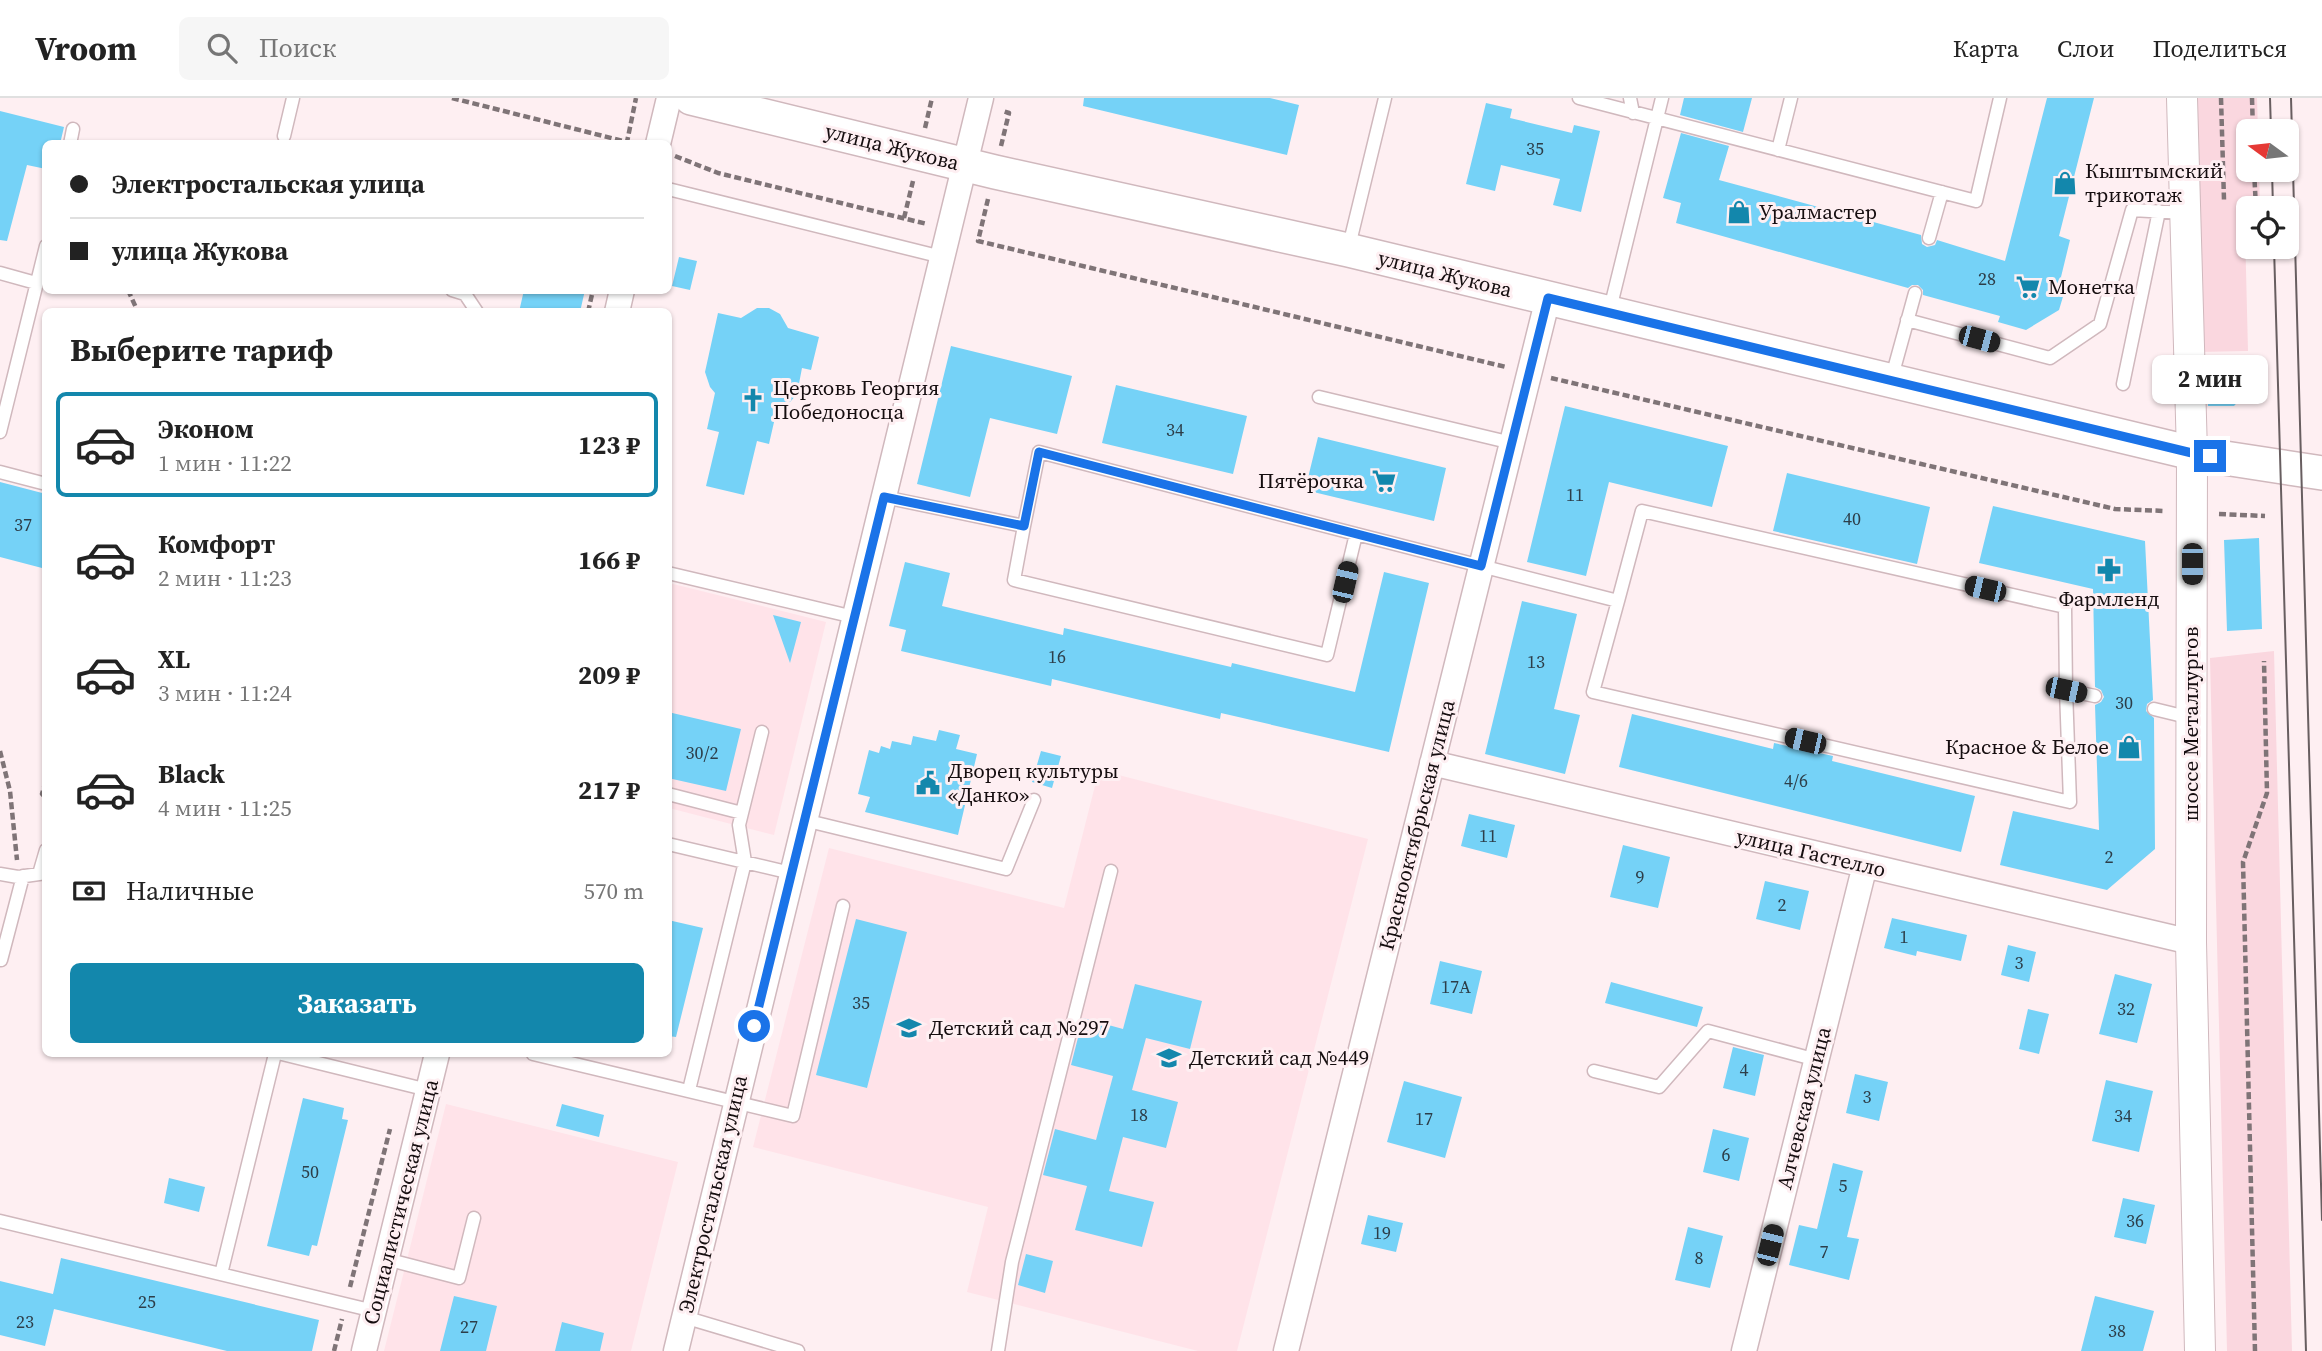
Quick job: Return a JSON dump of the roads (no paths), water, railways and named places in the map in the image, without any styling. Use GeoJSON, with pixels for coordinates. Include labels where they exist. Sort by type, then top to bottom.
{"type":"FeatureCollection","features":[{"type":"Feature","properties":{"kind":"main road","name":"улица Жукова"},"geometry":{"type":"LineString","coordinates":[[691,98],[964,165],[1348,250],[2192,453],[2322,473]]}},
{"type":"Feature","properties":{"kind":"street"},"geometry":{"type":"LineString","coordinates":[[659,140],[669,98]]}},
{"type":"Feature","properties":{"kind":"street","name":"Электростальская улица"},"geometry":{"type":"LineString","coordinates":[[676,1351],[981,98]]}},
{"type":"Feature","properties":{"kind":"street","name":"шоссе Металлургов"},"geometry":{"type":"LineString","coordinates":[[2182,98],[2172,212],[2192,453],[2191,942],[2200,1351]]}},
{"type":"Feature","properties":{"kind":"street","name":"Краснооктябрьская улица"},"geometry":{"type":"LineString","coordinates":[[1286,1351],[1548,298]]}},
{"type":"Feature","properties":{"kind":"street","name":"улица Гастелло"},"geometry":{"type":"LineString","coordinates":[[1432,764],[2191,942]]}},
{"type":"Feature","properties":{"kind":"street","name":"Алчевская улица"},"geometry":{"type":"LineString","coordinates":[[1744,1351],[1865,865]]}},
{"type":"Feature","properties":{"kind":"street","name":"Социалистическая улица"},"geometry":{"type":"LineString","coordinates":[[364,1351],[436,1057]]}},
{"type":"Feature","properties":{"kind":"lane"},"geometry":{"type":"LineString","coordinates":[[285,136],[293,98]]}},
{"type":"Feature","properties":{"kind":"lane"},"geometry":{"type":"LineString","coordinates":[[1348,250],[1385,98]]}},
{"type":"Feature","properties":{"kind":"lane"},"geometry":{"type":"LineString","coordinates":[[1579,98],[1976,201],[2000,98]]}},
{"type":"Feature","properties":{"kind":"lane"},"geometry":{"type":"LineString","coordinates":[[1630,98],[1633,113]]}},
{"type":"Feature","properties":{"kind":"lane"},"geometry":{"type":"LineString","coordinates":[[1609,313],[1662,98]]}},
{"type":"Feature","properties":{"kind":"lane"},"geometry":{"type":"LineString","coordinates":[[1779,150],[1791,98]]}},
{"type":"Feature","properties":{"kind":"lane"},"geometry":{"type":"LineString","coordinates":[[70,140],[73,129]]}},
{"type":"Feature","properties":{"kind":"lane"},"geometry":{"type":"LineString","coordinates":[[672,190],[943,257]]}},
{"type":"Feature","properties":{"kind":"lane"},"geometry":{"type":"LineString","coordinates":[[1929,238],[1942,192]]}},
{"type":"Feature","properties":{"kind":"lane"},"geometry":{"type":"LineString","coordinates":[[1907,320],[2050,358],[2100,324],[2132,210],[2172,212],[2123,384]]}},
{"type":"Feature","properties":{"kind":"lane"},"geometry":{"type":"LineString","coordinates":[[0,432],[42,261]]}},
{"type":"Feature","properties":{"kind":"lane"},"geometry":{"type":"LineString","coordinates":[[0,273],[36,283]]}},
{"type":"Feature","properties":{"kind":"lane"},"geometry":{"type":"LineString","coordinates":[[1891,381],[1915,293]]}},
{"type":"Feature","properties":{"kind":"lane"},"geometry":{"type":"LineString","coordinates":[[1319,397],[1512,443]]}},
{"type":"Feature","properties":{"kind":"lane"},"geometry":{"type":"LineString","coordinates":[[1356,534],[1327,655],[1014,580],[1039,452],[1618,601]]}},
{"type":"Feature","properties":{"kind":"lane"},"geometry":{"type":"LineString","coordinates":[[0,472],[42,483]]}},
{"type":"Feature","properties":{"kind":"lane"},"geometry":{"type":"LineString","coordinates":[[884,497],[1024,526]]}},
{"type":"Feature","properties":{"kind":"lane"},"geometry":{"type":"LineString","coordinates":[[1642,511],[2065,607],[2066,690],[2070,802],[1593,692],[1642,511]]}},
{"type":"Feature","properties":{"kind":"lane"},"geometry":{"type":"LineString","coordinates":[[672,574],[854,617]]}},
{"type":"Feature","properties":{"kind":"lane"},"geometry":{"type":"LineString","coordinates":[[2066,690],[2095,696]]}},
{"type":"Feature","properties":{"kind":"lane"},"geometry":{"type":"LineString","coordinates":[[2154,709],[2191,718]]}},
{"type":"Feature","properties":{"kind":"lane"},"geometry":{"type":"LineString","coordinates":[[689,1090],[745,862],[739,825],[762,733]]}},
{"type":"Feature","properties":{"kind":"lane"},"geometry":{"type":"LineString","coordinates":[[672,795],[742,813]]}},
{"type":"Feature","properties":{"kind":"lane"},"geometry":{"type":"LineString","coordinates":[[804,820],[1006,869],[1034,800]]}},
{"type":"Feature","properties":{"kind":"lane"},"geometry":{"type":"LineString","coordinates":[[672,845],[791,873]]}},
{"type":"Feature","properties":{"kind":"lane"},"geometry":{"type":"LineString","coordinates":[[998,1351],[1012,1262],[1111,871]]}},
{"type":"Feature","properties":{"kind":"lane"},"geometry":{"type":"LineString","coordinates":[[0,874],[21,877],[42,873]]}},
{"type":"Feature","properties":{"kind":"lane"},"geometry":{"type":"LineString","coordinates":[[1,960],[21,877]]}},
{"type":"Feature","properties":{"kind":"lane"},"geometry":{"type":"LineString","coordinates":[[546,1057],[793,1116],[843,906]]}},
{"type":"Feature","properties":{"kind":"lane"},"geometry":{"type":"LineString","coordinates":[[1594,1071],[1659,1087],[1707,1031],[1816,1060]]}},
{"type":"Feature","properties":{"kind":"lane"},"geometry":{"type":"LineString","coordinates":[[221,1274],[274,1057]]}},
{"type":"Feature","properties":{"kind":"lane"},"geometry":{"type":"LineString","coordinates":[[294,1057],[428,1090]]}},
{"type":"Feature","properties":{"kind":"lane"},"geometry":{"type":"LineString","coordinates":[[386,1259],[459,1278],[474,1218]]}},
{"type":"Feature","properties":{"kind":"lane"},"geometry":{"type":"LineString","coordinates":[[0,1221],[374,1311]]}},
{"type":"Feature","properties":{"kind":"lane"},"geometry":{"type":"LineString","coordinates":[[684,1317],[799,1351]]}},
{"type":"Feature","properties":{"kind":"lane"},"geometry":{"type":"LineString","coordinates":[[744,1351],[748,1337]]}},
{"type":"Feature","properties":{"kind":"tram line"},"geometry":{"type":"LineString","coordinates":[[2270,98],[2271,119]]}},
{"type":"Feature","properties":{"kind":"tram line"},"geometry":{"type":"LineString","coordinates":[[2291,98],[2322,1220]]}},
{"type":"Feature","properties":{"kind":"tram line"},"geometry":{"type":"LineString","coordinates":[[2272,182],[2273,196]]}},
{"type":"Feature","properties":{"kind":"tram line"},"geometry":{"type":"LineString","coordinates":[[2274,259],[2306,1351]]}},
{"type":"Feature","properties":{"kind":"place","name":"Кыштымский трикотаж"},"geometry":{"type":"Point","coordinates":[2065,183]}},
{"type":"Feature","properties":{"kind":"place","name":"Уралмастер"},"geometry":{"type":"Point","coordinates":[1739,212]}},
{"type":"Feature","properties":{"kind":"place","name":"Монетка"},"geometry":{"type":"Point","coordinates":[2028,287]}},
{"type":"Feature","properties":{"kind":"place","name":"Церковь Георгия Победоносца"},"geometry":{"type":"Point","coordinates":[753,400]}},
{"type":"Feature","properties":{"kind":"place","name":"Пятёрочка"},"geometry":{"type":"Point","coordinates":[1384,481]}},
{"type":"Feature","properties":{"kind":"place","name":"Фармленд"},"geometry":{"type":"Point","coordinates":[2109,570]}},
{"type":"Feature","properties":{"kind":"place","name":"Красное & Белое"},"geometry":{"type":"Point","coordinates":[2129,747]}},
{"type":"Feature","properties":{"kind":"place","name":"Дворец культуры «Данко»"},"geometry":{"type":"Point","coordinates":[928,783]}},
{"type":"Feature","properties":{"kind":"place","name":"Детский сад №297"},"geometry":{"type":"Point","coordinates":[909,1028]}},
{"type":"Feature","properties":{"kind":"place","name":"Детский сад №449"},"geometry":{"type":"Point","coordinates":[1169,1058]}}]}
